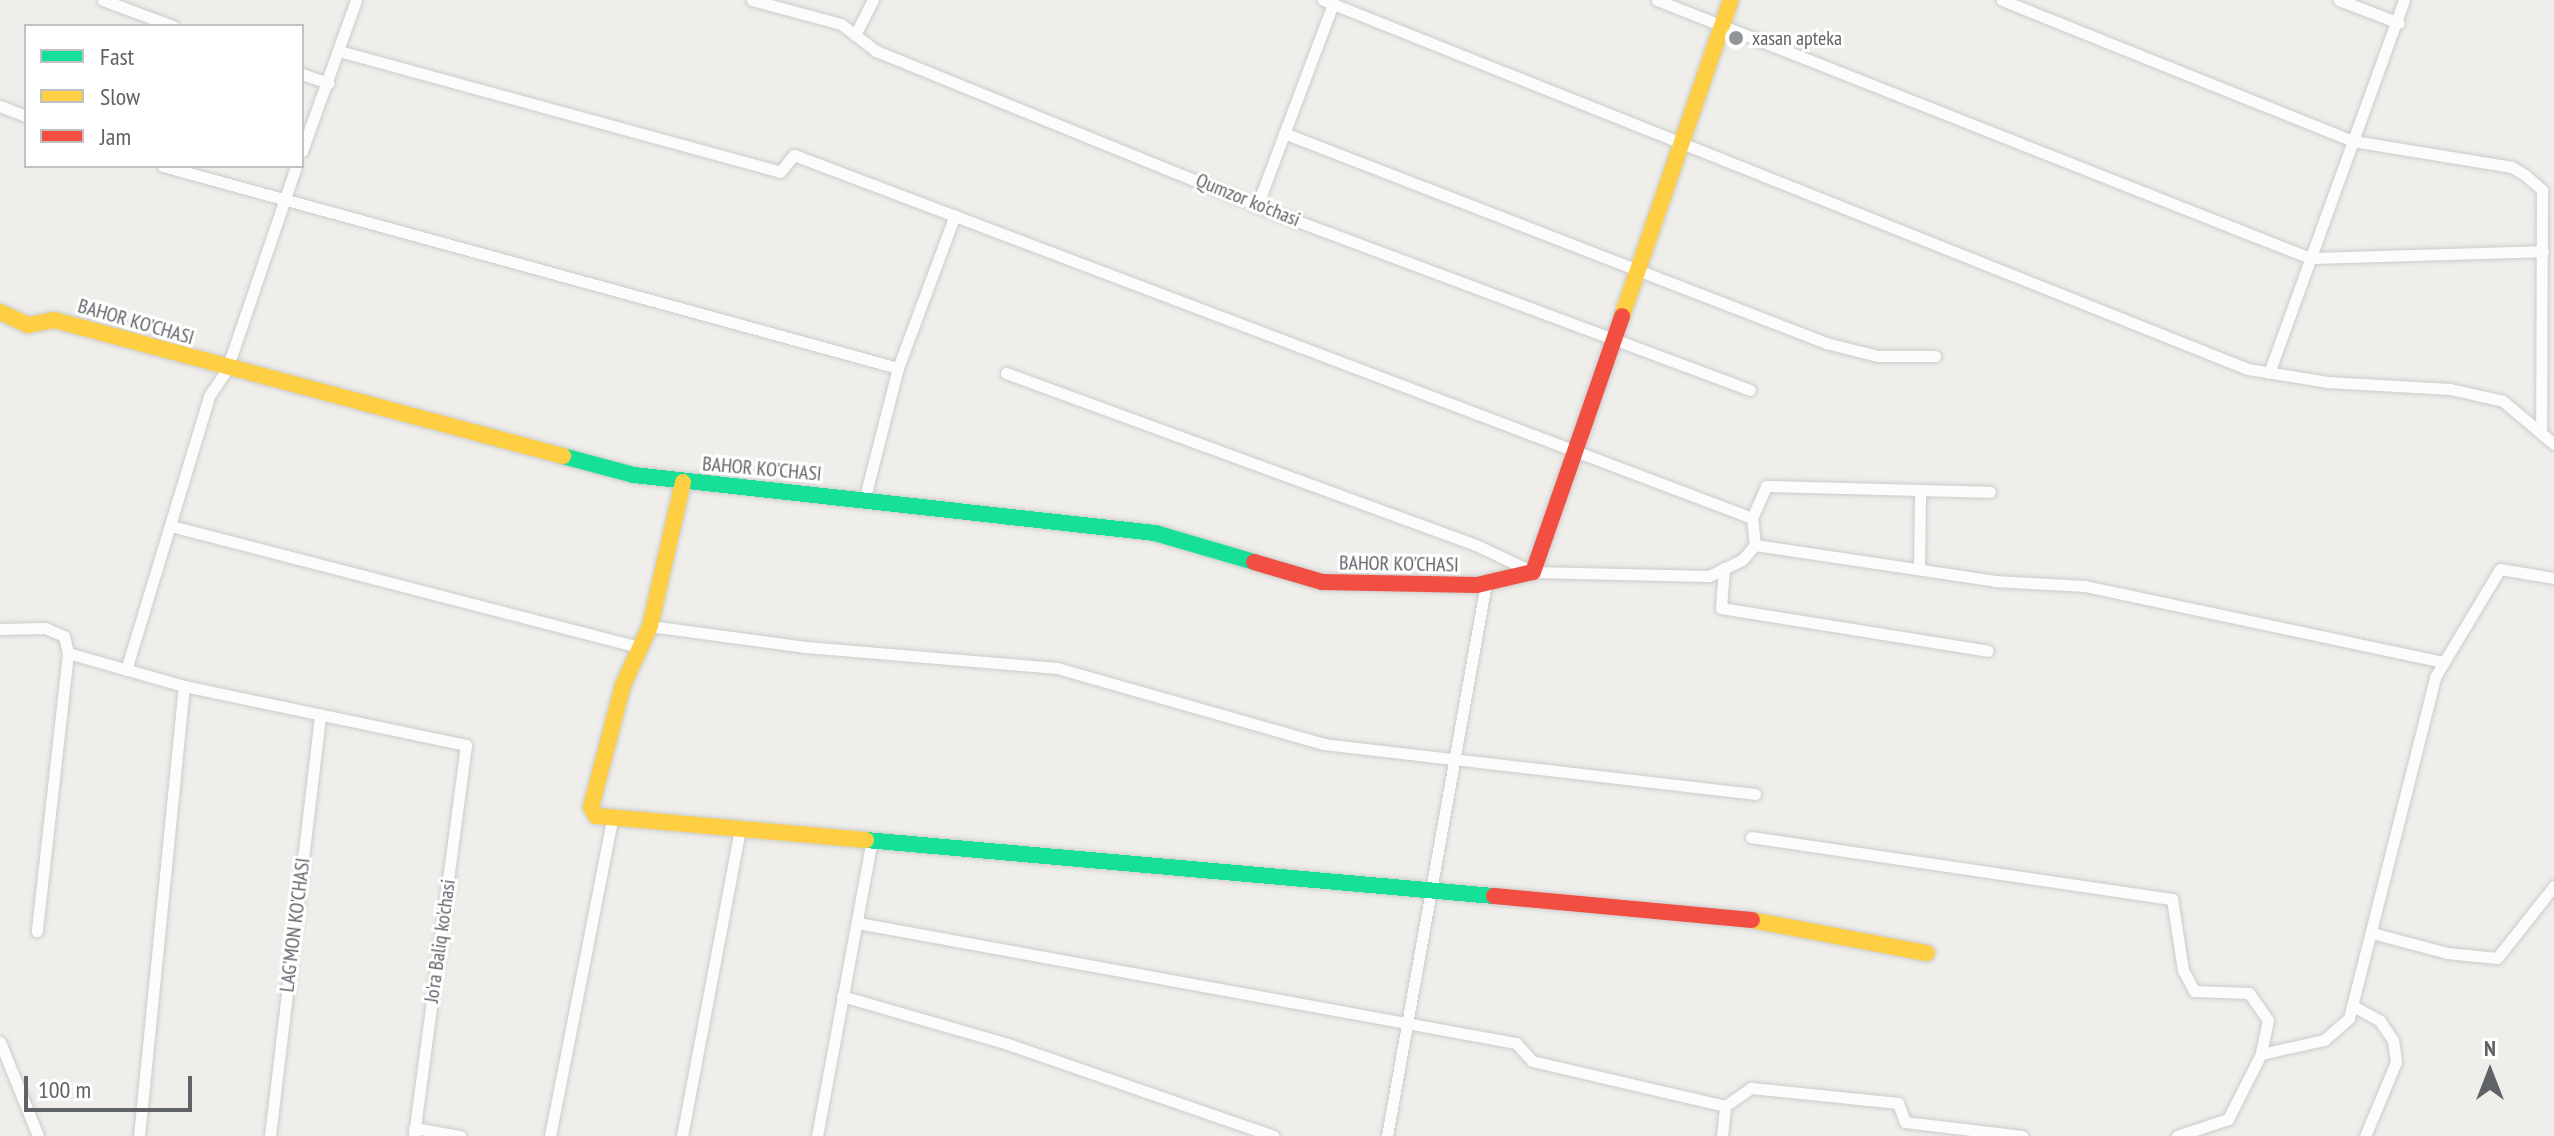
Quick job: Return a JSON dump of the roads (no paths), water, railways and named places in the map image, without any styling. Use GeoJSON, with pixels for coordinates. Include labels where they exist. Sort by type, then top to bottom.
{"type":"FeatureCollection","features":[{"type":"Feature","properties":{"kind":"street"},"geometry":{"type":"LineString","coordinates":[[103,0],[168,24]]}},
{"type":"Feature","properties":{"kind":"street"},"geometry":{"type":"LineString","coordinates":[[304,146],[356,0]]}},
{"type":"Feature","properties":{"kind":"street","name":"Qumzor ko'chasi"},"geometry":{"type":"LineString","coordinates":[[752,0],[841,24],[876,51],[1257,206],[1616,337],[1750,390]]}},
{"type":"Feature","properties":{"kind":"street"},"geometry":{"type":"LineString","coordinates":[[855,35],[873,0]]}},
{"type":"Feature","properties":{"kind":"street"},"geometry":{"type":"LineString","coordinates":[[1657,0],[2310,258],[2542,245],[2554,233]]}},
{"type":"Feature","properties":{"kind":"street"},"geometry":{"type":"LineString","coordinates":[[1533,572],[1731,0]]}},
{"type":"Feature","properties":{"kind":"street"},"geometry":{"type":"LineString","coordinates":[[2002,0],[2353,141],[2512,167],[2542,190],[2549,377],[2541,428]]}},
{"type":"Feature","properties":{"kind":"street"},"geometry":{"type":"LineString","coordinates":[[2339,0],[2399,23]]}},
{"type":"Feature","properties":{"kind":"street"},"geometry":{"type":"LineString","coordinates":[[2269,373],[2399,23],[2404,0]]}},
{"type":"Feature","properties":{"kind":"street"},"geometry":{"type":"LineString","coordinates":[[1257,206],[1336,3],[1682,144],[2269,373],[2450,389],[2503,401],[2541,428],[2554,444]]}},
{"type":"Feature","properties":{"kind":"street"},"geometry":{"type":"LineString","coordinates":[[339,51],[780,172],[794,155],[1752,518]]}},
{"type":"Feature","properties":{"kind":"street"},"geometry":{"type":"LineString","coordinates":[[304,75],[328,83]]}},
{"type":"Feature","properties":{"kind":"street"},"geometry":{"type":"LineString","coordinates":[[0,106],[24,115]]}},
{"type":"Feature","properties":{"kind":"street"},"geometry":{"type":"LineString","coordinates":[[1284,133],[1826,343],[1878,356],[1935,356]]}},
{"type":"Feature","properties":{"kind":"street"},"geometry":{"type":"LineString","coordinates":[[170,168],[282,202],[898,368]]}},
{"type":"Feature","properties":{"kind":"street"},"geometry":{"type":"LineString","coordinates":[[126,670],[209,396],[227,369],[295,168]]}},
{"type":"Feature","properties":{"kind":"street"},"geometry":{"type":"LineString","coordinates":[[865,497],[898,368],[955,215]]}},
{"type":"Feature","properties":{"kind":"street","name":"BAHOR KO'CHASI"},"geometry":{"type":"LineString","coordinates":[[0,312],[28,325],[54,320],[475,437],[683,482],[865,497],[1155,533],[1322,582],[1486,583],[1533,572]]}},
{"type":"Feature","properties":{"kind":"street"},"geometry":{"type":"LineString","coordinates":[[1006,373],[1476,545],[1533,572],[1709,576],[1755,545],[1919,569],[2085,586],[2443,662]]}},
{"type":"Feature","properties":{"kind":"street"},"geometry":{"type":"LineString","coordinates":[[683,482],[650,626],[638,647],[591,807],[596,816],[612,820],[872,838],[1430,894],[1743,918],[1927,953]]}},
{"type":"Feature","properties":{"kind":"street"},"geometry":{"type":"LineString","coordinates":[[1755,545],[1752,518],[1766,486],[1920,493],[1990,492]]}},
{"type":"Feature","properties":{"kind":"street"},"geometry":{"type":"LineString","coordinates":[[1919,569],[1920,493]]}},
{"type":"Feature","properties":{"kind":"street"},"geometry":{"type":"LineString","coordinates":[[171,526],[638,647]]}},
{"type":"Feature","properties":{"kind":"street"},"geometry":{"type":"LineString","coordinates":[[1724,568],[1721,608],[1988,651]]}},
{"type":"Feature","properties":{"kind":"street"},"geometry":{"type":"LineString","coordinates":[[2261,1054],[2324,1040],[2355,1007],[2431,692],[2443,662],[2500,569],[2554,578]]}},
{"type":"Feature","properties":{"kind":"street"},"geometry":{"type":"LineString","coordinates":[[1387,1136],[1486,583]]}},
{"type":"Feature","properties":{"kind":"street"},"geometry":{"type":"LineString","coordinates":[[650,626],[806,647],[1057,668],[1323,744],[1755,794]]}},
{"type":"Feature","properties":{"kind":"street"},"geometry":{"type":"LineString","coordinates":[[0,629],[45,628],[64,636],[68,653],[37,931]]}},
{"type":"Feature","properties":{"kind":"street"},"geometry":{"type":"LineString","coordinates":[[68,653],[184,686],[320,715]]}},
{"type":"Feature","properties":{"kind":"street"},"geometry":{"type":"LineString","coordinates":[[139,1136],[184,686]]}},
{"type":"Feature","properties":{"kind":"street","name":"Jo'ra Baliq ko'chasi"},"geometry":{"type":"LineString","coordinates":[[320,715],[466,745],[414,1132]]}},
{"type":"Feature","properties":{"kind":"street","name":"LAG'MON KO'CHASI"},"geometry":{"type":"LineString","coordinates":[[270,1136],[320,715]]}},
{"type":"Feature","properties":{"kind":"street"},"geometry":{"type":"LineString","coordinates":[[550,1136],[612,820]]}},
{"type":"Feature","properties":{"kind":"street"},"geometry":{"type":"LineString","coordinates":[[682,1136],[740,828]]}},
{"type":"Feature","properties":{"kind":"street"},"geometry":{"type":"LineString","coordinates":[[1751,837],[2172,899],[2183,970],[2194,991],[2249,993],[2268,1020],[2261,1054],[2228,1119],[2177,1136]]}},
{"type":"Feature","properties":{"kind":"street"},"geometry":{"type":"LineString","coordinates":[[817,1136],[872,838]]}},
{"type":"Feature","properties":{"kind":"street"},"geometry":{"type":"LineString","coordinates":[[2372,933],[2447,953],[2497,958],[2554,886]]}},
{"type":"Feature","properties":{"kind":"street"},"geometry":{"type":"LineString","coordinates":[[858,923],[1516,1043],[1532,1061],[1725,1106],[1751,1088],[1898,1103],[1905,1122],[2022,1136]]}},
{"type":"Feature","properties":{"kind":"street"},"geometry":{"type":"LineString","coordinates":[[842,996],[1008,1044],[1274,1136]]}},
{"type":"Feature","properties":{"kind":"street"},"geometry":{"type":"LineString","coordinates":[[2355,1007],[2380,1021],[2393,1040],[2396,1062],[2365,1136]]}},
{"type":"Feature","properties":{"kind":"street"},"geometry":{"type":"LineString","coordinates":[[0,1042],[38,1136]]}},
{"type":"Feature","properties":{"kind":"street"},"geometry":{"type":"LineString","coordinates":[[1722,1136],[1725,1106]]}},
{"type":"Feature","properties":{"kind":"street"},"geometry":{"type":"LineString","coordinates":[[414,1132],[460,1136]]}},
{"type":"Feature","properties":{"kind":"place","name":"xasan apteka"},"geometry":{"type":"Point","coordinates":[1736,38]}}]}
